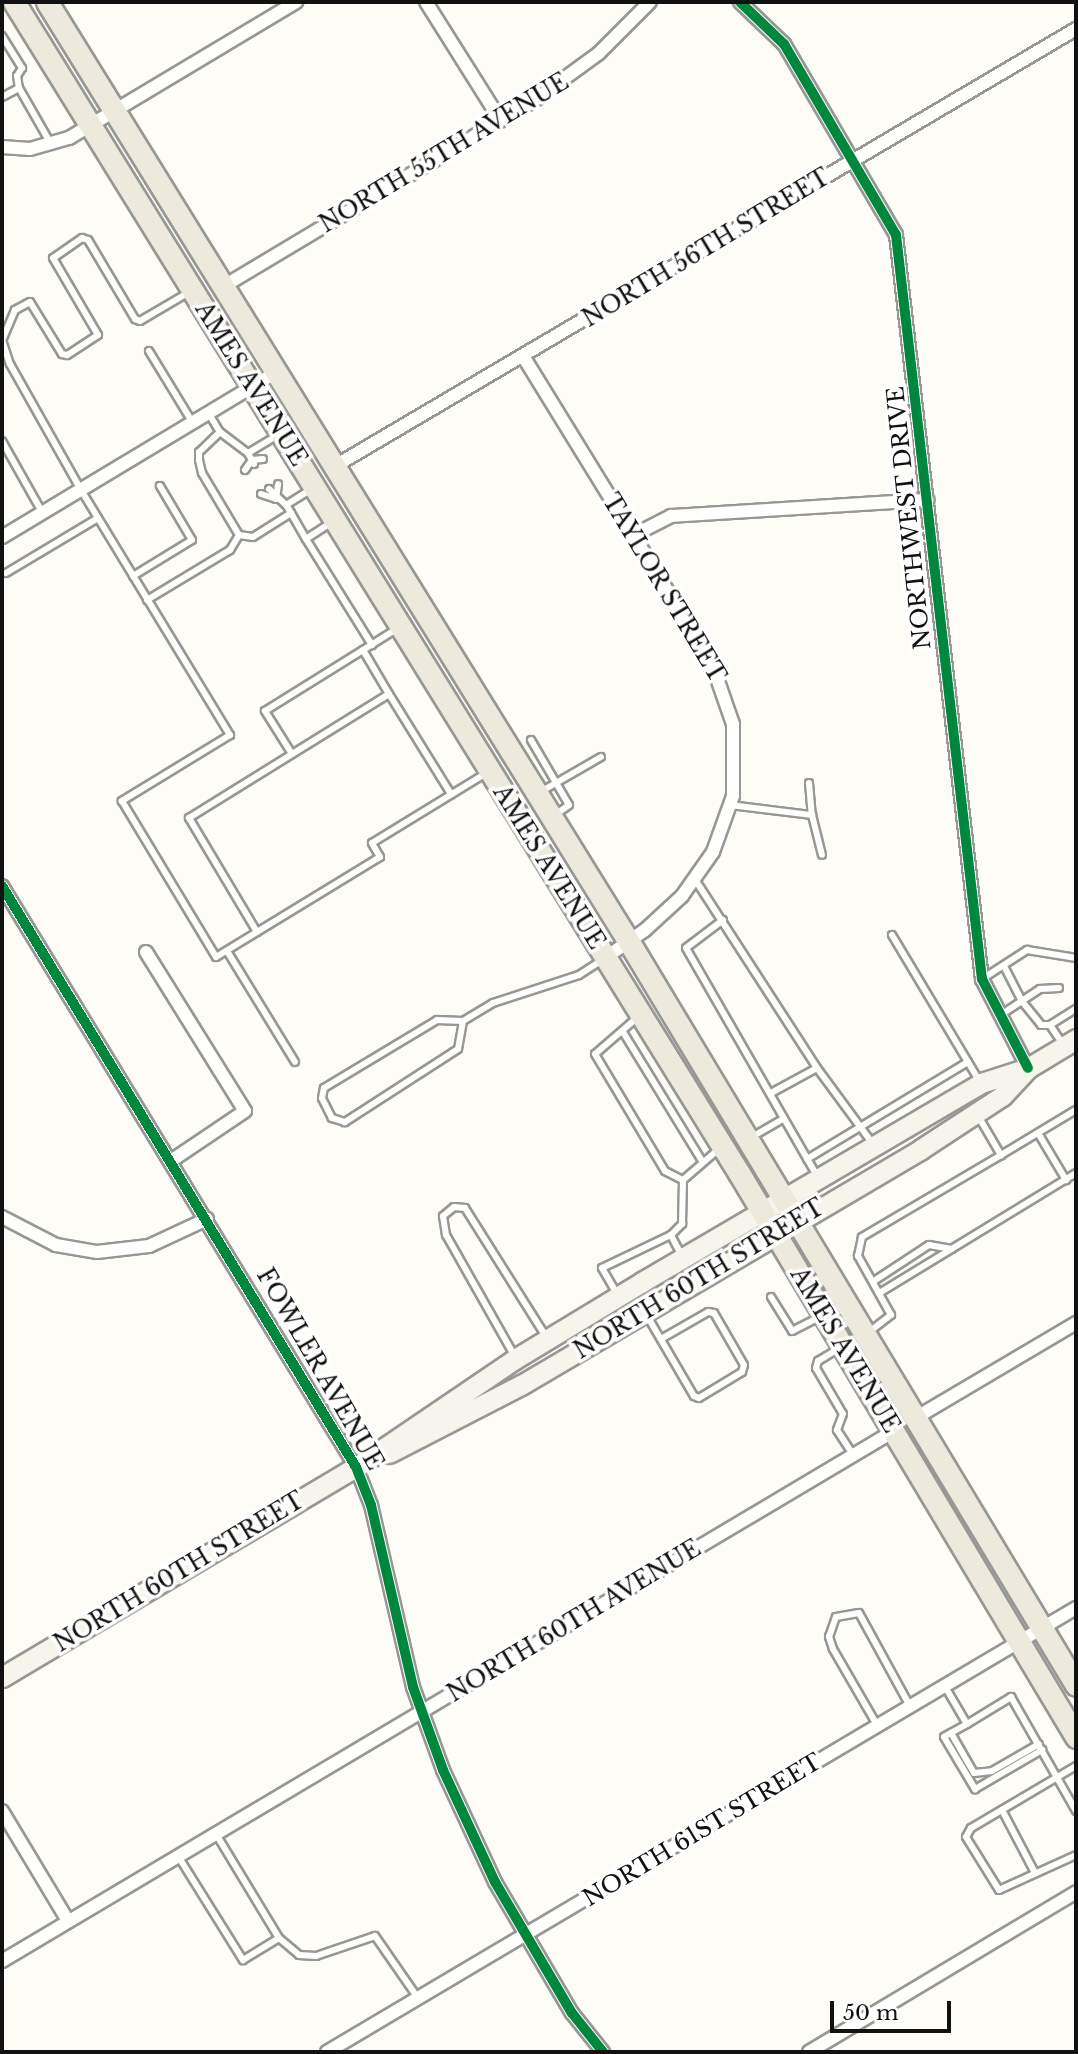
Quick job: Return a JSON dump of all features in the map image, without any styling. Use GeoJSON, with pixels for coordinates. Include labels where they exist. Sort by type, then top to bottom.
{"type":"FeatureCollection","features":[{"type":"Feature","properties":{"kind":"main road","name":"AMES AVENUE"},"geometry":{"type":"LineString","coordinates":[[14,2],[762,1211],[1076,1737]]}},
{"type":"Feature","properties":{"kind":"main road","name":"AMES AVENUE"},"geometry":{"type":"LineString","coordinates":[[47,2],[629,942],[1076,1685]]}},
{"type":"Feature","properties":{"kind":"main road","name":"NORTH 60TH STREET"},"geometry":{"type":"LineString","coordinates":[[356,1467],[449,1425],[646,1312],[977,1114],[1028,1068],[1070,1043]]}},
{"type":"Feature","properties":{"kind":"main road","name":"NORTH 60TH STREET"},"geometry":{"type":"LineString","coordinates":[[2,1677],[356,1467],[516,1359],[618,1296],[981,1083],[1028,1068]]}},
{"type":"Feature","properties":{"kind":"street"},"geometry":{"type":"LineString","coordinates":[[2,147],[30,149],[51,144],[90,126],[296,2]]}},
{"type":"Feature","properties":{"kind":"street"},"geometry":{"type":"LineString","coordinates":[[426,2],[499,118]]}},
{"type":"Feature","properties":{"kind":"street","name":"NORTH 55TH AVENUE"},"geometry":{"type":"LineString","coordinates":[[224,286],[575,73],[650,2]]}},
{"type":"Feature","properties":{"kind":"street","name":"NORTHWEST DRIVE"},"geometry":{"type":"LineString","coordinates":[[740,2],[784,44],[888,217],[900,254],[982,979],[998,1016],[1028,1068]]}},
{"type":"Feature","properties":{"kind":"street","name":"NORTH 56TH STREET"},"geometry":{"type":"LineString","coordinates":[[335,466],[1076,29]]}},
{"type":"Feature","properties":{"kind":"street","name":"TAYLOR STREET"},"geometry":{"type":"LineString","coordinates":[[523,356],[721,681],[736,744],[730,805],[713,852],[696,881],[629,942],[605,957]]}},
{"type":"Feature","properties":{"kind":"street"},"geometry":{"type":"LineString","coordinates":[[2,537],[277,372]]}},
{"type":"Feature","properties":{"kind":"street"},"geometry":{"type":"LineString","coordinates":[[634,535],[671,516],[928,500]]}},
{"type":"Feature","properties":{"kind":"street","name":"FOWLER AVENUE"},"geometry":{"type":"LineString","coordinates":[[2,886],[356,1467],[371,1505],[387,1588],[422,1712],[467,1825],[526,1935],[572,2013],[603,2052]]}},
{"type":"Feature","properties":{"kind":"street"},"geometry":{"type":"LineString","coordinates":[[146,952],[245,1111],[171,1161]]}},
{"type":"Feature","properties":{"kind":"street"},"geometry":{"type":"LineString","coordinates":[[2,1217],[57,1245],[97,1252],[149,1246],[207,1219]]}},
{"type":"Feature","properties":{"kind":"street"},"geometry":{"type":"LineString","coordinates":[[917,1417],[1076,1323]]}},
{"type":"Feature","properties":{"kind":"street","name":"NORTH 60TH AVENUE"},"geometry":{"type":"LineString","coordinates":[[2,1961],[894,1431]]}},
{"type":"Feature","properties":{"kind":"street","name":"NORTH 61ST STREET"},"geometry":{"type":"LineString","coordinates":[[327,2052],[349,2047],[418,1998],[1076,1608]]}},
{"type":"Feature","properties":{"kind":"street"},"geometry":{"type":"LineString","coordinates":[[2,1811],[68,1922]]}},
{"type":"Feature","properties":{"kind":"street"},"geometry":{"type":"LineString","coordinates":[[809,2052],[1076,1892]]}},
{"type":"Feature","properties":{"kind":"lane"},"geometry":{"type":"LineString","coordinates":[[2,36],[22,68],[17,76],[19,88],[51,144]]}},
{"type":"Feature","properties":{"kind":"lane"},"geometry":{"type":"LineString","coordinates":[[2,97],[19,88]]}},
{"type":"Feature","properties":{"kind":"lane"},"geometry":{"type":"LineString","coordinates":[[192,290],[140,321],[135,319],[82,237],[54,258],[98,335],[66,355],[30,302],[15,310],[2,340],[10,364],[80,490],[230,735],[122,801],[216,957],[380,857],[372,843],[490,771]]}},
{"type":"Feature","properties":{"kind":"lane"},"geometry":{"type":"LineString","coordinates":[[149,351],[193,423]]}},
{"type":"Feature","properties":{"kind":"lane"},"geometry":{"type":"LineString","coordinates":[[209,414],[219,432],[251,459],[263,459]]}},
{"type":"Feature","properties":{"kind":"lane"},"geometry":{"type":"LineString","coordinates":[[219,432],[199,452],[202,473],[239,535]]}},
{"type":"Feature","properties":{"kind":"lane"},"geometry":{"type":"LineString","coordinates":[[245,470],[251,459],[281,433]]}},
{"type":"Feature","properties":{"kind":"lane"},"geometry":{"type":"LineString","coordinates":[[2,441],[43,513]]}},
{"type":"Feature","properties":{"kind":"lane"},"geometry":{"type":"LineString","coordinates":[[276,499],[278,484]]}},
{"type":"Feature","properties":{"kind":"lane"},"geometry":{"type":"LineString","coordinates":[[133,576],[192,540],[160,486]]}},
{"type":"Feature","properties":{"kind":"lane"},"geometry":{"type":"LineString","coordinates":[[286,505],[314,487]]}},
{"type":"Feature","properties":{"kind":"lane"},"geometry":{"type":"LineString","coordinates":[[269,489],[276,499]]}},
{"type":"Feature","properties":{"kind":"lane"},"geometry":{"type":"LineString","coordinates":[[261,494],[286,505],[372,645]]}},
{"type":"Feature","properties":{"kind":"lane"},"geometry":{"type":"LineString","coordinates":[[239,535],[253,537],[290,513]]}},
{"type":"Feature","properties":{"kind":"lane"},"geometry":{"type":"LineString","coordinates":[[6,573],[98,517]]}},
{"type":"Feature","properties":{"kind":"lane"},"geometry":{"type":"LineString","coordinates":[[306,539],[335,521]]}},
{"type":"Feature","properties":{"kind":"lane"},"geometry":{"type":"LineString","coordinates":[[147,600],[230,550],[239,535]]}},
{"type":"Feature","properties":{"kind":"lane"},"geometry":{"type":"LineString","coordinates":[[292,754],[265,711],[401,627]]}},
{"type":"Feature","properties":{"kind":"lane"},"geometry":{"type":"LineString","coordinates":[[363,650],[451,794]]}},
{"type":"Feature","properties":{"kind":"lane"},"geometry":{"type":"LineString","coordinates":[[257,932],[189,818],[389,694]]}},
{"type":"Feature","properties":{"kind":"lane"},"geometry":{"type":"LineString","coordinates":[[531,740],[569,805],[551,817]]}},
{"type":"Feature","properties":{"kind":"lane"},"geometry":{"type":"LineString","coordinates":[[537,794],[601,757]]}},
{"type":"Feature","properties":{"kind":"lane"},"geometry":{"type":"LineString","coordinates":[[810,783],[812,815],[822,855]]}},
{"type":"Feature","properties":{"kind":"lane"},"geometry":{"type":"LineString","coordinates":[[730,805],[812,815]]}},
{"type":"Feature","properties":{"kind":"lane"},"geometry":{"type":"LineString","coordinates":[[696,881],[817,1068],[874,1145]]}},
{"type":"Feature","properties":{"kind":"lane"},"geometry":{"type":"LineString","coordinates":[[723,920],[686,948],[818,1178]]}},
{"type":"Feature","properties":{"kind":"lane"},"geometry":{"type":"LineString","coordinates":[[892,935],[981,1083]]}},
{"type":"Feature","properties":{"kind":"lane"},"geometry":{"type":"LineString","coordinates":[[982,979],[1027,950],[1076,958]]}},
{"type":"Feature","properties":{"kind":"lane"},"geometry":{"type":"LineString","coordinates":[[227,951],[295,1062]]}},
{"type":"Feature","properties":{"kind":"lane"},"geometry":{"type":"LineString","coordinates":[[463,1021],[458,1049],[345,1122],[332,1118],[322,1098],[324,1088],[437,1020],[463,1021],[493,1003],[579,975],[605,957]]}},
{"type":"Feature","properties":{"kind":"lane"},"geometry":{"type":"LineString","coordinates":[[1004,966],[1021,1000],[1041,1025],[1050,1025],[1070,1043]]}},
{"type":"Feature","properties":{"kind":"lane"},"geometry":{"type":"LineString","coordinates":[[998,1016],[1040,989],[1059,988]]}},
{"type":"Feature","properties":{"kind":"lane"},"geometry":{"type":"LineString","coordinates":[[1040,989],[1045,997]]}},
{"type":"Feature","properties":{"kind":"lane"},"geometry":{"type":"LineString","coordinates":[[1050,1025],[1057,1017],[1075,1012]]}},
{"type":"Feature","properties":{"kind":"lane"},"geometry":{"type":"LineString","coordinates":[[640,1015],[595,1054],[665,1171],[683,1180]]}},
{"type":"Feature","properties":{"kind":"lane"},"geometry":{"type":"LineString","coordinates":[[623,1032],[702,1161]]}},
{"type":"Feature","properties":{"kind":"lane"},"geometry":{"type":"LineString","coordinates":[[807,1159],[968,1062]]}},
{"type":"Feature","properties":{"kind":"lane"},"geometry":{"type":"LineString","coordinates":[[771,1093],[817,1068]]}},
{"type":"Feature","properties":{"kind":"lane"},"geometry":{"type":"LineString","coordinates":[[866,1334],[891,1315],[881,1292],[858,1256],[862,1237],[1076,1110]]}},
{"type":"Feature","properties":{"kind":"lane"},"geometry":{"type":"LineString","coordinates":[[977,1114],[1001,1155]]}},
{"type":"Feature","properties":{"kind":"lane"},"geometry":{"type":"LineString","coordinates":[[748,1139],[784,1118]]}},
{"type":"Feature","properties":{"kind":"lane"},"geometry":{"type":"LineString","coordinates":[[1038,1133],[1066,1180]]}},
{"type":"Feature","properties":{"kind":"lane"},"geometry":{"type":"LineString","coordinates":[[618,1296],[602,1268],[671,1235],[682,1224],[683,1180],[722,1146]]}},
{"type":"Feature","properties":{"kind":"lane"},"geometry":{"type":"LineString","coordinates":[[881,1292],[1076,1173]]}},
{"type":"Feature","properties":{"kind":"lane"},"geometry":{"type":"LineString","coordinates":[[516,1359],[446,1235],[443,1216],[454,1207],[465,1208],[548,1339]]}},
{"type":"Feature","properties":{"kind":"lane"},"geometry":{"type":"LineString","coordinates":[[671,1235],[683,1258]]}},
{"type":"Feature","properties":{"kind":"lane"},"geometry":{"type":"LineString","coordinates":[[874,1281],[929,1245],[952,1249]]}},
{"type":"Feature","properties":{"kind":"lane"},"geometry":{"type":"LineString","coordinates":[[771,1297],[792,1331],[824,1314]]}},
{"type":"Feature","properties":{"kind":"lane"},"geometry":{"type":"LineString","coordinates":[[646,1312],[661,1339],[694,1396],[699,1398],[742,1372],[744,1366],[714,1313],[708,1312],[661,1339]]}},
{"type":"Feature","properties":{"kind":"lane"},"geometry":{"type":"LineString","coordinates":[[843,1346],[818,1361],[816,1367],[843,1414],[837,1430],[853,1455]]}},
{"type":"Feature","properties":{"kind":"lane"},"geometry":{"type":"LineString","coordinates":[[877,1725],[833,1649],[830,1637],[836,1617],[859,1613],[910,1706]]}},
{"type":"Feature","properties":{"kind":"lane"},"geometry":{"type":"LineString","coordinates":[[944,1685],[967,1724]]}},
{"type":"Feature","properties":{"kind":"lane"},"geometry":{"type":"LineString","coordinates":[[1040,1747],[975,1789],[944,1737],[1011,1697],[1058,1776],[1076,1811]]}},
{"type":"Feature","properties":{"kind":"lane"},"geometry":{"type":"LineString","coordinates":[[951,1733],[974,1773],[992,1771],[1040,1747]]}},
{"type":"Feature","properties":{"kind":"lane"},"geometry":{"type":"LineString","coordinates":[[1076,1766],[967,1832],[999,1890],[1034,1871],[1056,1867],[1076,1856]]}},
{"type":"Feature","properties":{"kind":"lane"},"geometry":{"type":"LineString","coordinates":[[1002,1810],[1034,1871]]}},
{"type":"Feature","properties":{"kind":"lane"},"geometry":{"type":"LineString","coordinates":[[216,1834],[279,1938],[299,1955],[316,1956],[375,1936],[418,1998]]}},
{"type":"Feature","properties":{"kind":"lane"},"geometry":{"type":"LineString","coordinates":[[178,1856],[243,1960],[279,1938]]}},
{"type":"Feature","properties":{"kind":"cycle path"},"geometry":{"type":"LineString","coordinates":[[740,2],[784,44],[896,235],[982,979],[1028,1068]]}},
{"type":"Feature","properties":{"kind":"cycle path"},"geometry":{"type":"LineString","coordinates":[[2,886],[356,1467],[371,1505],[413,1687],[443,1770],[495,1882],[572,2013],[603,2052]]}}]}
